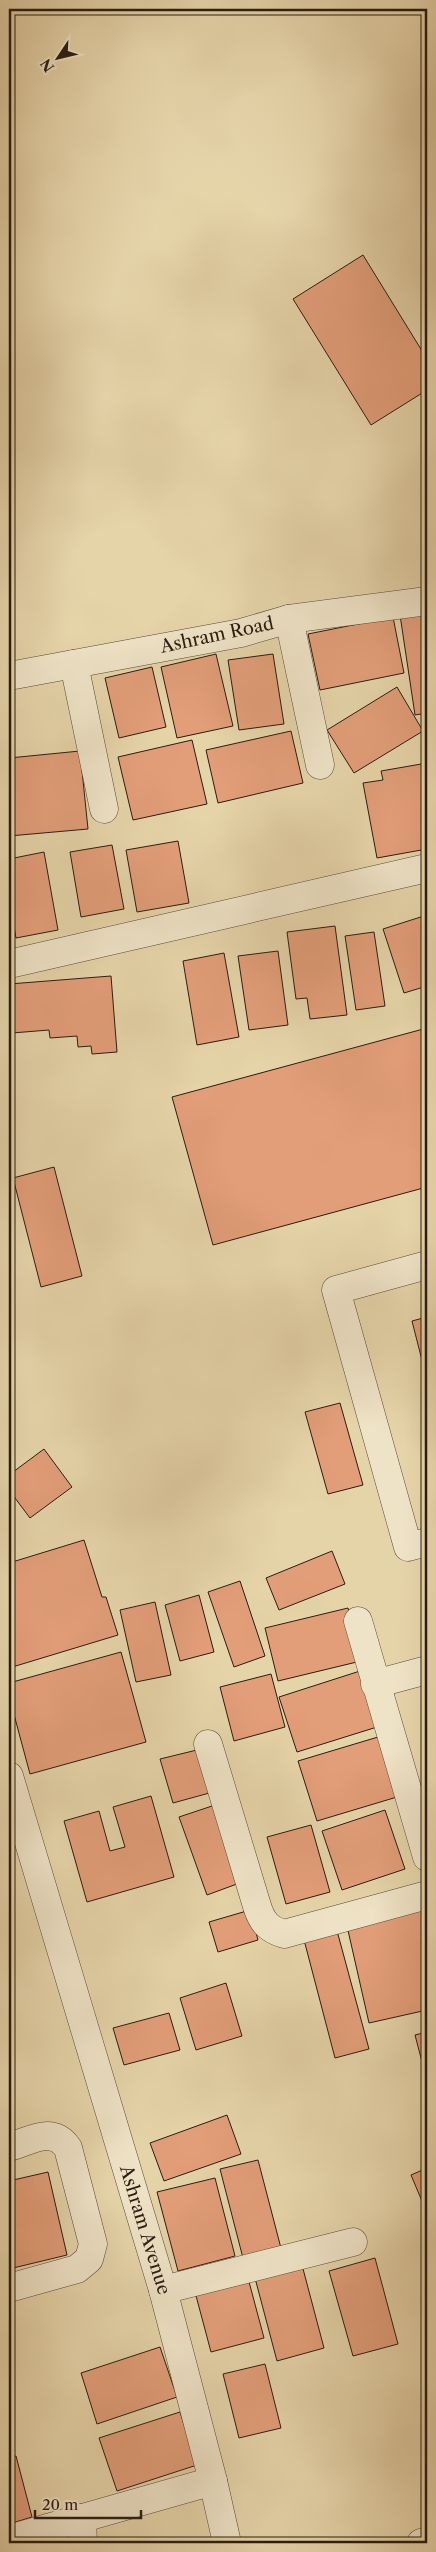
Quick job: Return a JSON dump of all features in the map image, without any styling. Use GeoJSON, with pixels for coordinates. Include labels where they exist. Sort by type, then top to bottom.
{"type":"FeatureCollection","features":[{"type":"Feature","properties":{"kind":"street","name":"Ashram Road"},"geometry":{"type":"LineString","coordinates":[[9,676],[241,633],[289,619],[427,601]]}},
{"type":"Feature","properties":{"kind":"street"},"geometry":{"type":"LineString","coordinates":[[289,619],[320,765]]}},
{"type":"Feature","properties":{"kind":"street"},"geometry":{"type":"LineString","coordinates":[[74,664],[104,809]]}},
{"type":"Feature","properties":{"kind":"street"},"geometry":{"type":"LineString","coordinates":[[9,964],[427,868]]}},
{"type":"Feature","properties":{"kind":"street"},"geometry":{"type":"LineString","coordinates":[[427,1266],[336,1290],[408,1547],[427,1542]]}},
{"type":"Feature","properties":{"kind":"street"},"geometry":{"type":"LineString","coordinates":[[358,1620],[427,1857]]}},
{"type":"Feature","properties":{"kind":"street"},"geometry":{"type":"LineString","coordinates":[[376,1684],[427,1670]]}},
{"type":"Feature","properties":{"kind":"street"},"geometry":{"type":"LineString","coordinates":[[208,1744],[256,1906],[262,1922],[273,1931],[284,1934],[427,1895]]}},
{"type":"Feature","properties":{"kind":"street","name":"Ashram Avenue"},"geometry":{"type":"LineString","coordinates":[[9,1776],[163,2290],[213,2481],[227,2543]]}},
{"type":"Feature","properties":{"kind":"street"},"geometry":{"type":"LineString","coordinates":[[9,2147],[52,2134],[62,2138],[68,2148],[93,2244],[89,2259],[77,2269],[9,2288]]}},
{"type":"Feature","properties":{"kind":"street"},"geometry":{"type":"LineString","coordinates":[[163,2290],[353,2242]]}},
{"type":"Feature","properties":{"kind":"street"},"geometry":{"type":"LineString","coordinates":[[9,2539],[83,2531],[213,2481]]}},
{"type":"Feature","properties":{"kind":"street"},"geometry":{"type":"LineString","coordinates":[[420,2543],[427,2541]]}},
{"type":"Feature","properties":{"kind":"building"},"geometry":{"type":"Polygon","coordinates":[[[363,255],[427,359],[427,390],[371,425],[293,299],[363,255]]]}},
{"type":"Feature","properties":{"kind":"building"},"geometry":{"type":"Polygon","coordinates":[[[427,611],[427,713],[415,715],[400,615],[427,611]]]}},
{"type":"Feature","properties":{"kind":"building"},"geometry":{"type":"Polygon","coordinates":[[[393,617],[404,673],[320,690],[308,634],[393,617]]]}},
{"type":"Feature","properties":{"kind":"building"},"geometry":{"type":"Polygon","coordinates":[[[216,654],[233,726],[177,738],[161,667],[216,654]]]}},
{"type":"Feature","properties":{"kind":"building"},"geometry":{"type":"Polygon","coordinates":[[[273,654],[284,724],[239,730],[228,660],[273,654]]]}},
{"type":"Feature","properties":{"kind":"building"},"geometry":{"type":"Polygon","coordinates":[[[152,667],[166,727],[119,738],[105,678],[152,667]]]}},
{"type":"Feature","properties":{"kind":"building"},"geometry":{"type":"Polygon","coordinates":[[[397,687],[423,731],[354,773],[327,730],[397,687]]]}},
{"type":"Feature","properties":{"kind":"building"},"geometry":{"type":"Polygon","coordinates":[[[291,731],[303,783],[218,803],[206,750],[291,731]]]}},
{"type":"Feature","properties":{"kind":"building"},"geometry":{"type":"Polygon","coordinates":[[[192,740],[207,804],[133,820],[118,757],[192,740]]]}},
{"type":"Feature","properties":{"kind":"building"},"geometry":{"type":"Polygon","coordinates":[[[80,751],[88,829],[9,836],[9,758],[80,751]]]}},
{"type":"Feature","properties":{"kind":"building"},"geometry":{"type":"Polygon","coordinates":[[[427,763],[427,849],[377,858],[363,783],[383,780],[381,771],[427,763]]]}},
{"type":"Feature","properties":{"kind":"building"},"geometry":{"type":"Polygon","coordinates":[[[178,841],[189,903],[137,912],[126,850],[178,841]]]}},
{"type":"Feature","properties":{"kind":"building"},"geometry":{"type":"Polygon","coordinates":[[[112,845],[124,909],[81,917],[70,852],[112,845]]]}},
{"type":"Feature","properties":{"kind":"building"},"geometry":{"type":"Polygon","coordinates":[[[44,852],[58,930],[16,938],[9,898],[9,859],[44,852]]]}},
{"type":"Feature","properties":{"kind":"building"},"geometry":{"type":"Polygon","coordinates":[[[427,915],[427,986],[404,993],[383,929],[427,915]]]}},
{"type":"Feature","properties":{"kind":"building"},"geometry":{"type":"Polygon","coordinates":[[[335,926],[347,1015],[310,1019],[307,998],[296,999],[287,932],[335,926]]]}},
{"type":"Feature","properties":{"kind":"building"},"geometry":{"type":"Polygon","coordinates":[[[374,932],[385,1006],[356,1010],[345,936],[374,932]]]}},
{"type":"Feature","properties":{"kind":"building"},"geometry":{"type":"Polygon","coordinates":[[[278,951],[288,1025],[249,1030],[238,956],[278,951]]]}},
{"type":"Feature","properties":{"kind":"building"},"geometry":{"type":"Polygon","coordinates":[[[224,953],[239,1037],[197,1045],[183,961],[224,953]]]}},
{"type":"Feature","properties":{"kind":"building"},"geometry":{"type":"Polygon","coordinates":[[[111,976],[117,1052],[92,1054],[91,1046],[78,1047],[77,1036],[50,1038],[49,1030],[12,1033],[9,984],[111,976]]]}},
{"type":"Feature","properties":{"kind":"building"},"geometry":{"type":"Polygon","coordinates":[[[427,1028],[427,1187],[213,1245],[172,1097],[427,1028]]]}},
{"type":"Feature","properties":{"kind":"building"},"geometry":{"type":"Polygon","coordinates":[[[54,1167],[82,1276],[41,1287],[13,1178],[54,1167]]]}},
{"type":"Feature","properties":{"kind":"building"},"geometry":{"type":"Polygon","coordinates":[[[427,1317],[427,1380],[412,1321],[427,1317]]]}},
{"type":"Feature","properties":{"kind":"building"},"geometry":{"type":"Polygon","coordinates":[[[340,1403],[363,1485],[328,1494],[305,1412],[340,1403]]]}},
{"type":"Feature","properties":{"kind":"building"},"geometry":{"type":"Polygon","coordinates":[[[44,1449],[72,1487],[30,1518],[9,1490],[9,1475],[44,1449]]]}},
{"type":"Feature","properties":{"kind":"building"},"geometry":{"type":"Polygon","coordinates":[[[84,1540],[102,1597],[106,1597],[118,1635],[9,1668],[9,1563],[84,1540]]]}},
{"type":"Feature","properties":{"kind":"building"},"geometry":{"type":"Polygon","coordinates":[[[332,1551],[345,1584],[279,1610],[266,1578],[332,1551]]]}},
{"type":"Feature","properties":{"kind":"building"},"geometry":{"type":"Polygon","coordinates":[[[240,1581],[265,1656],[234,1667],[208,1592],[240,1581]]]}},
{"type":"Feature","properties":{"kind":"building"},"geometry":{"type":"Polygon","coordinates":[[[199,1595],[214,1652],[180,1661],[165,1605],[199,1595]]]}},
{"type":"Feature","properties":{"kind":"building"},"geometry":{"type":"Polygon","coordinates":[[[155,1602],[171,1675],[136,1682],[120,1610],[155,1602]]]}},
{"type":"Feature","properties":{"kind":"building"},"geometry":{"type":"Polygon","coordinates":[[[348,1608],[361,1661],[278,1681],[265,1628],[348,1608]]]}},
{"type":"Feature","properties":{"kind":"building"},"geometry":{"type":"Polygon","coordinates":[[[121,1652],[146,1742],[30,1774],[9,1696],[9,1683],[121,1652]]]}},
{"type":"Feature","properties":{"kind":"building"},"geometry":{"type":"Polygon","coordinates":[[[360,1671],[377,1727],[297,1752],[279,1697],[360,1671]]]}},
{"type":"Feature","properties":{"kind":"building"},"geometry":{"type":"Polygon","coordinates":[[[271,1674],[285,1727],[234,1741],[220,1687],[271,1674]]]}},
{"type":"Feature","properties":{"kind":"building"},"geometry":{"type":"Polygon","coordinates":[[[378,1737],[397,1797],[317,1821],[298,1761],[378,1737]]]}},
{"type":"Feature","properties":{"kind":"building"},"geometry":{"type":"Polygon","coordinates":[[[201,1749],[213,1792],[173,1803],[160,1759],[201,1749]]]}},
{"type":"Feature","properties":{"kind":"building"},"geometry":{"type":"Polygon","coordinates":[[[151,1796],[174,1877],[87,1902],[64,1821],[99,1811],[110,1851],[125,1847],[113,1807],[151,1796]]]}},
{"type":"Feature","properties":{"kind":"building"},"geometry":{"type":"Polygon","coordinates":[[[218,1804],[245,1881],[207,1895],[179,1817],[218,1804]]]}},
{"type":"Feature","properties":{"kind":"building"},"geometry":{"type":"Polygon","coordinates":[[[385,1810],[405,1869],[342,1890],[322,1831],[385,1810]]]}},
{"type":"Feature","properties":{"kind":"building"},"geometry":{"type":"Polygon","coordinates":[[[311,1825],[330,1892],[286,1904],[267,1837],[311,1825]]]}},
{"type":"Feature","properties":{"kind":"building"},"geometry":{"type":"Polygon","coordinates":[[[427,1908],[427,2010],[369,2023],[347,1926],[427,1908]]]}},
{"type":"Feature","properties":{"kind":"building"},"geometry":{"type":"Polygon","coordinates":[[[250,1910],[258,1940],[218,1952],[209,1922],[250,1910]]]}},
{"type":"Feature","properties":{"kind":"building"},"geometry":{"type":"Polygon","coordinates":[[[336,1927],[369,2049],[335,2058],[303,1936],[336,1927]]]}},
{"type":"Feature","properties":{"kind":"building"},"geometry":{"type":"Polygon","coordinates":[[[226,1983],[242,2036],[196,2050],[180,1998],[226,1983]]]}},
{"type":"Feature","properties":{"kind":"building"},"geometry":{"type":"Polygon","coordinates":[[[169,2013],[180,2050],[124,2065],[113,2028],[169,2013]]]}},
{"type":"Feature","properties":{"kind":"building"},"geometry":{"type":"Polygon","coordinates":[[[427,2032],[427,2081],[415,2035],[427,2032]]]}},
{"type":"Feature","properties":{"kind":"building"},"geometry":{"type":"Polygon","coordinates":[[[227,2115],[241,2154],[164,2181],[150,2143],[227,2115]]]}},
{"type":"Feature","properties":{"kind":"building"},"geometry":{"type":"Polygon","coordinates":[[[258,2160],[282,2252],[244,2262],[220,2169],[258,2160]]]}},
{"type":"Feature","properties":{"kind":"building"},"geometry":{"type":"Polygon","coordinates":[[[427,2168],[427,2213],[411,2175],[427,2168]]]}},
{"type":"Feature","properties":{"kind":"building"},"geometry":{"type":"Polygon","coordinates":[[[48,2172],[67,2255],[9,2269],[9,2181],[48,2172]]]}},
{"type":"Feature","properties":{"kind":"building"},"geometry":{"type":"Polygon","coordinates":[[[215,2178],[235,2256],[178,2271],[157,2192],[215,2178]]]}},
{"type":"Feature","properties":{"kind":"building"},"geometry":{"type":"Polygon","coordinates":[[[375,2258],[398,2344],[353,2356],[329,2271],[375,2258]]]}},
{"type":"Feature","properties":{"kind":"building"},"geometry":{"type":"Polygon","coordinates":[[[302,2265],[324,2348],[277,2361],[255,2278],[302,2265]]]}},
{"type":"Feature","properties":{"kind":"building"},"geometry":{"type":"Polygon","coordinates":[[[248,2278],[264,2338],[211,2352],[195,2292],[248,2278]]]}},
{"type":"Feature","properties":{"kind":"building"},"geometry":{"type":"Polygon","coordinates":[[[160,2347],[177,2397],[97,2424],[81,2373],[160,2347]]]}},
{"type":"Feature","properties":{"kind":"building"},"geometry":{"type":"Polygon","coordinates":[[[265,2364],[281,2428],[239,2438],[223,2374],[265,2364]]]}},
{"type":"Feature","properties":{"kind":"building"},"geometry":{"type":"Polygon","coordinates":[[[180,2412],[197,2465],[117,2491],[99,2438],[180,2412]]]}},
{"type":"Feature","properties":{"kind":"building"},"geometry":{"type":"Polygon","coordinates":[[[16,2456],[32,2517],[9,2524],[9,2458],[16,2456]]]}},
{"type":"Feature","properties":{"kind":"building"},"geometry":{"type":"Polygon","coordinates":[[[173,2539],[173,2543],[155,2543],[173,2539]]]}},
{"type":"Feature","properties":{"kind":"building"},"geometry":{"type":"Polygon","coordinates":[[[64,2540],[65,2543],[43,2543],[64,2540]]]}}]}
